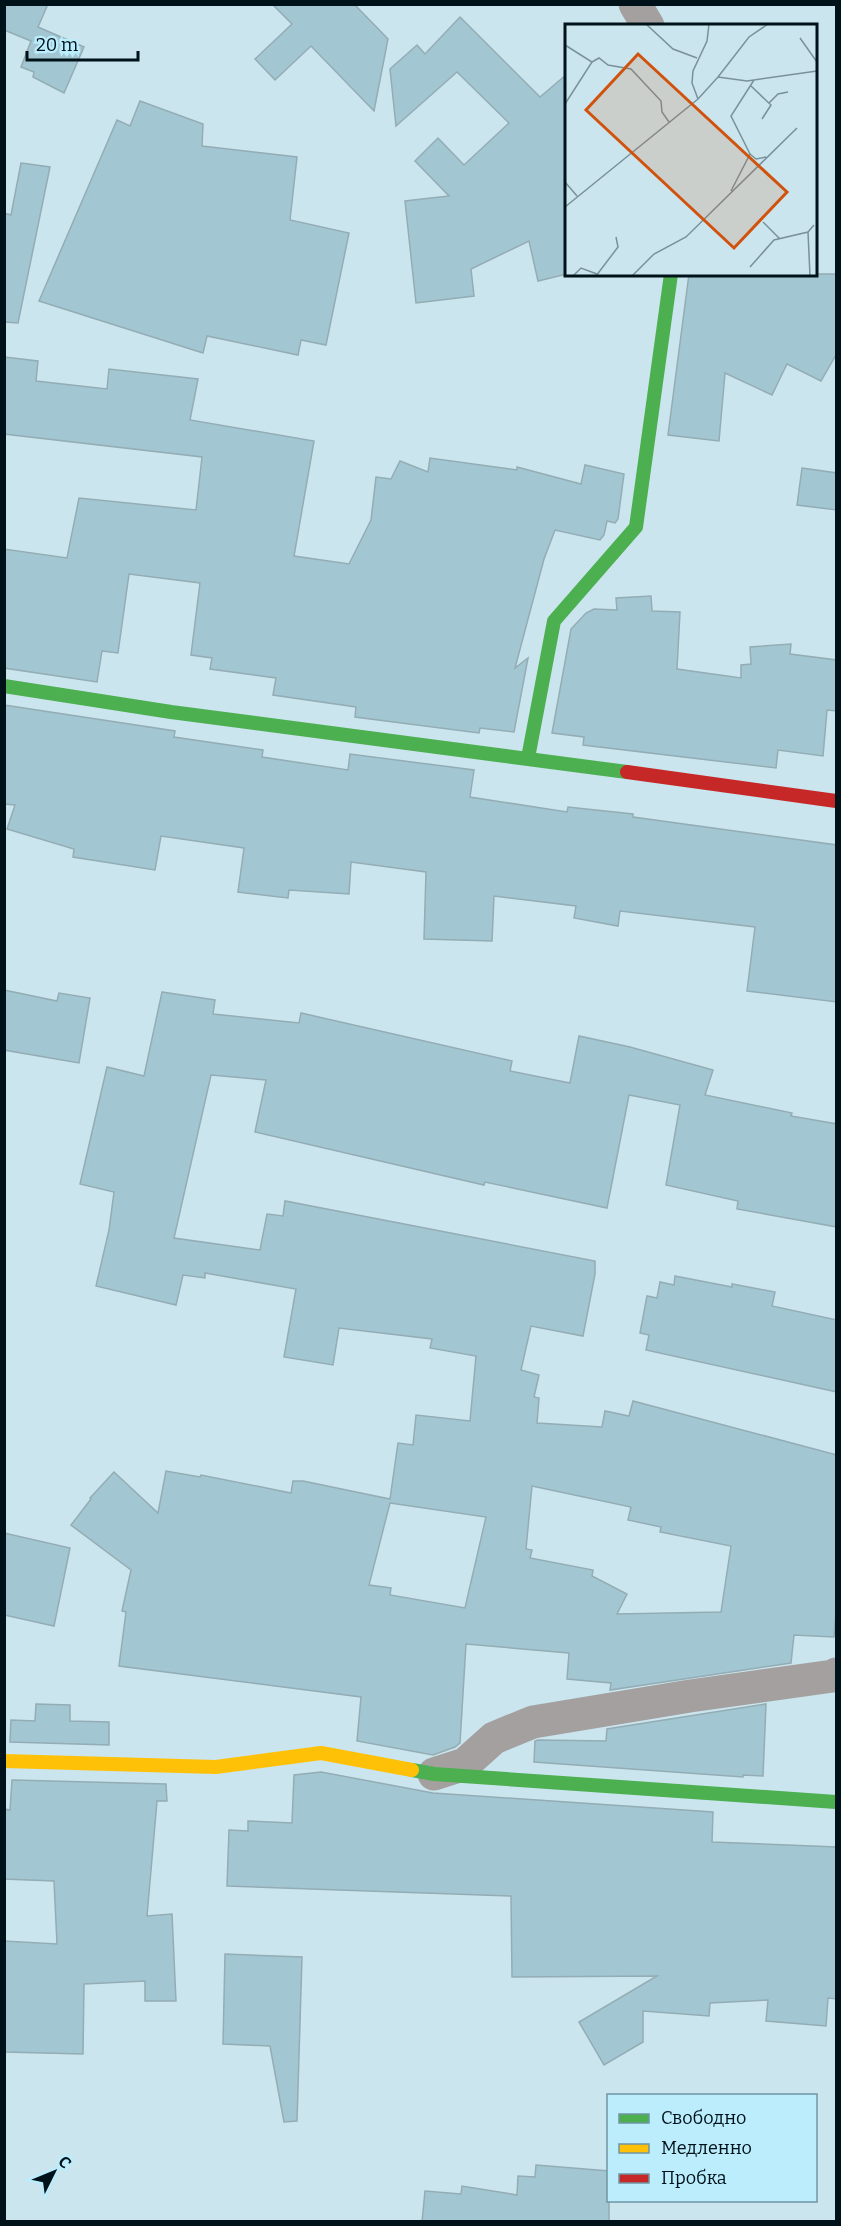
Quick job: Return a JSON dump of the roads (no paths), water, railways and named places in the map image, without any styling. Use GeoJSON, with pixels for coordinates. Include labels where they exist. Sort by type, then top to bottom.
{"type":"FeatureCollection","features":[{"type":"Feature","properties":{"kind":"street"},"geometry":{"type":"LineString","coordinates":[[634,4],[647,24]]}},
{"type":"Feature","properties":{"kind":"street"},"geometry":{"type":"LineString","coordinates":[[528,758],[554,621],[636,526],[671,276]]}},
{"type":"Feature","properties":{"kind":"street"},"geometry":{"type":"LineString","coordinates":[[4,686],[171,712],[837,801]]}},
{"type":"Feature","properties":{"kind":"street"},"geometry":{"type":"LineString","coordinates":[[434,1774],[465,1764],[494,1738],[533,1722],[837,1674]]}},
{"type":"Feature","properties":{"kind":"street"},"geometry":{"type":"LineString","coordinates":[[4,1761],[216,1767],[321,1753],[434,1774],[837,1802]]}}]}
